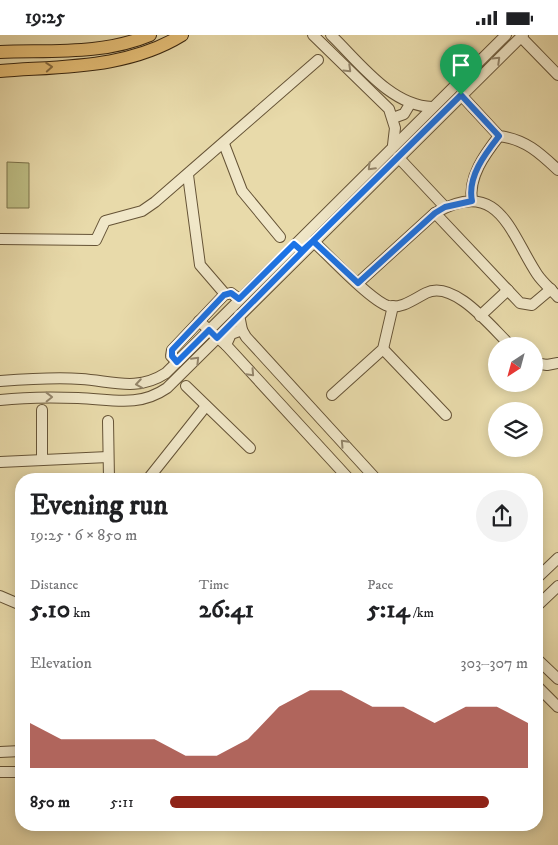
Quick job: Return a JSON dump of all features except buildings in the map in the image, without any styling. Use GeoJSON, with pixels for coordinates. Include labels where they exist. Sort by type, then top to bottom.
{"type":"FeatureCollection","features":[{"type":"Feature","properties":{"kind":"main road"},"geometry":{"type":"LineString","coordinates":[[0,52],[101,48],[127,43],[150,35]]}},
{"type":"Feature","properties":{"kind":"main road"},"geometry":{"type":"LineString","coordinates":[[0,71],[119,61],[154,50],[182,35]]}},
{"type":"Feature","properties":{"kind":"street"},"geometry":{"type":"LineString","coordinates":[[313,35],[385,103],[393,118],[396,134],[393,146]]}},
{"type":"Feature","properties":{"kind":"street"},"geometry":{"type":"LineString","coordinates":[[330,35],[395,97],[410,104],[432,107]]}},
{"type":"Feature","properties":{"kind":"street"},"geometry":{"type":"LineString","coordinates":[[0,381],[82,379],[132,385],[158,378],[177,362],[506,35]]}},
{"type":"Feature","properties":{"kind":"street"},"geometry":{"type":"LineString","coordinates":[[0,400],[57,397],[124,402],[142,400],[168,388],[302,251],[522,36],[558,75]]}},
{"type":"Feature","properties":{"kind":"street"},"geometry":{"type":"LineString","coordinates":[[0,239],[96,241],[105,221],[142,211],[188,175],[318,60]]}},
{"type":"Feature","properties":{"kind":"street"},"geometry":{"type":"LineString","coordinates":[[461,95],[499,136],[512,138],[533,147],[558,170]]}},
{"type":"Feature","properties":{"kind":"street"},"geometry":{"type":"LineString","coordinates":[[393,118],[404,114],[410,104]]}},
{"type":"Feature","properties":{"kind":"street"},"geometry":{"type":"LineString","coordinates":[[472,201],[471,194],[476,172],[499,136]]}},
{"type":"Feature","properties":{"kind":"street"},"geometry":{"type":"LineString","coordinates":[[224,144],[242,191],[280,237]]}},
{"type":"Feature","properties":{"kind":"street"},"geometry":{"type":"LineString","coordinates":[[398,157],[445,207]]}},
{"type":"Feature","properties":{"kind":"street"},"geometry":{"type":"LineString","coordinates":[[188,175],[200,265],[225,293]]}},
{"type":"Feature","properties":{"kind":"street"},"geometry":{"type":"LineString","coordinates":[[358,283],[435,213],[445,207],[472,201],[485,204],[499,213],[516,234],[537,274],[558,297]]}},
{"type":"Feature","properties":{"kind":"street"},"geometry":{"type":"LineString","coordinates":[[435,213],[520,303],[528,306],[536,303],[551,289]]}},
{"type":"Feature","properties":{"kind":"street"},"geometry":{"type":"LineString","coordinates":[[313,241],[378,301],[393,306],[403,305],[433,290],[444,290],[454,294],[502,337]]}},
{"type":"Feature","properties":{"kind":"street"},"geometry":{"type":"LineString","coordinates":[[294,244],[302,251]]}},
{"type":"Feature","properties":{"kind":"street"},"geometry":{"type":"LineString","coordinates":[[480,316],[508,290]]}},
{"type":"Feature","properties":{"kind":"street"},"geometry":{"type":"LineString","coordinates":[[177,362],[172,356],[172,351],[225,293],[231,293],[239,299]]}},
{"type":"Feature","properties":{"kind":"street"},"geometry":{"type":"LineString","coordinates":[[332,395],[383,349],[393,306]]}},
{"type":"Feature","properties":{"kind":"street"},"geometry":{"type":"LineString","coordinates":[[239,315],[242,330],[371,473]]}},
{"type":"Feature","properties":{"kind":"street"},"geometry":{"type":"LineString","coordinates":[[199,321],[226,345],[344,473]]}},
{"type":"Feature","properties":{"kind":"street"},"geometry":{"type":"LineString","coordinates":[[226,345],[231,334],[242,330]]}},
{"type":"Feature","properties":{"kind":"street"},"geometry":{"type":"LineString","coordinates":[[383,349],[446,415]]}},
{"type":"Feature","properties":{"kind":"street"},"geometry":{"type":"LineString","coordinates":[[543,364],[558,363]]}},
{"type":"Feature","properties":{"kind":"street"},"geometry":{"type":"LineString","coordinates":[[186,386],[250,449]]}},
{"type":"Feature","properties":{"kind":"street"},"geometry":{"type":"LineString","coordinates":[[153,473],[206,406]]}},
{"type":"Feature","properties":{"kind":"street"},"geometry":{"type":"LineString","coordinates":[[42,410],[42,460]]}},
{"type":"Feature","properties":{"kind":"street"},"geometry":{"type":"LineString","coordinates":[[108,421],[108,473]]}},
{"type":"Feature","properties":{"kind":"street"},"geometry":{"type":"LineString","coordinates":[[0,462],[108,457]]}},
{"type":"Feature","properties":{"kind":"street"},"geometry":{"type":"LineString","coordinates":[[543,572],[558,558]]}},
{"type":"Feature","properties":{"kind":"street"},"geometry":{"type":"LineString","coordinates":[[543,600],[558,586]]}},
{"type":"Feature","properties":{"kind":"street"},"geometry":{"type":"LineString","coordinates":[[0,596],[15,602]]}},
{"type":"Feature","properties":{"kind":"street"},"geometry":{"type":"LineString","coordinates":[[543,665],[558,679]]}},
{"type":"Feature","properties":{"kind":"street"},"geometry":{"type":"LineString","coordinates":[[543,692],[558,707]]}},
{"type":"Feature","properties":{"kind":"street"},"geometry":{"type":"LineString","coordinates":[[0,752],[15,751]]}},
{"type":"Feature","properties":{"kind":"street"},"geometry":{"type":"LineString","coordinates":[[0,772],[15,772]]}},
{"type":"Feature","properties":{"kind":"green space"},"geometry":{"type":"Polygon","coordinates":[[[7,162],[29,163],[29,208],[7,208],[7,162]]]}},
{"type":"Feature","properties":{"kind":"route"},"geometry":{"type":"LineString","coordinates":[[461,95],[499,136],[476,172],[472,184],[472,201],[445,207],[435,213],[358,283],[313,241],[217,338],[209,330],[177,362],[172,356],[172,350],[224,295],[231,293],[239,299],[294,244],[302,251],[461,95]]}}]}
